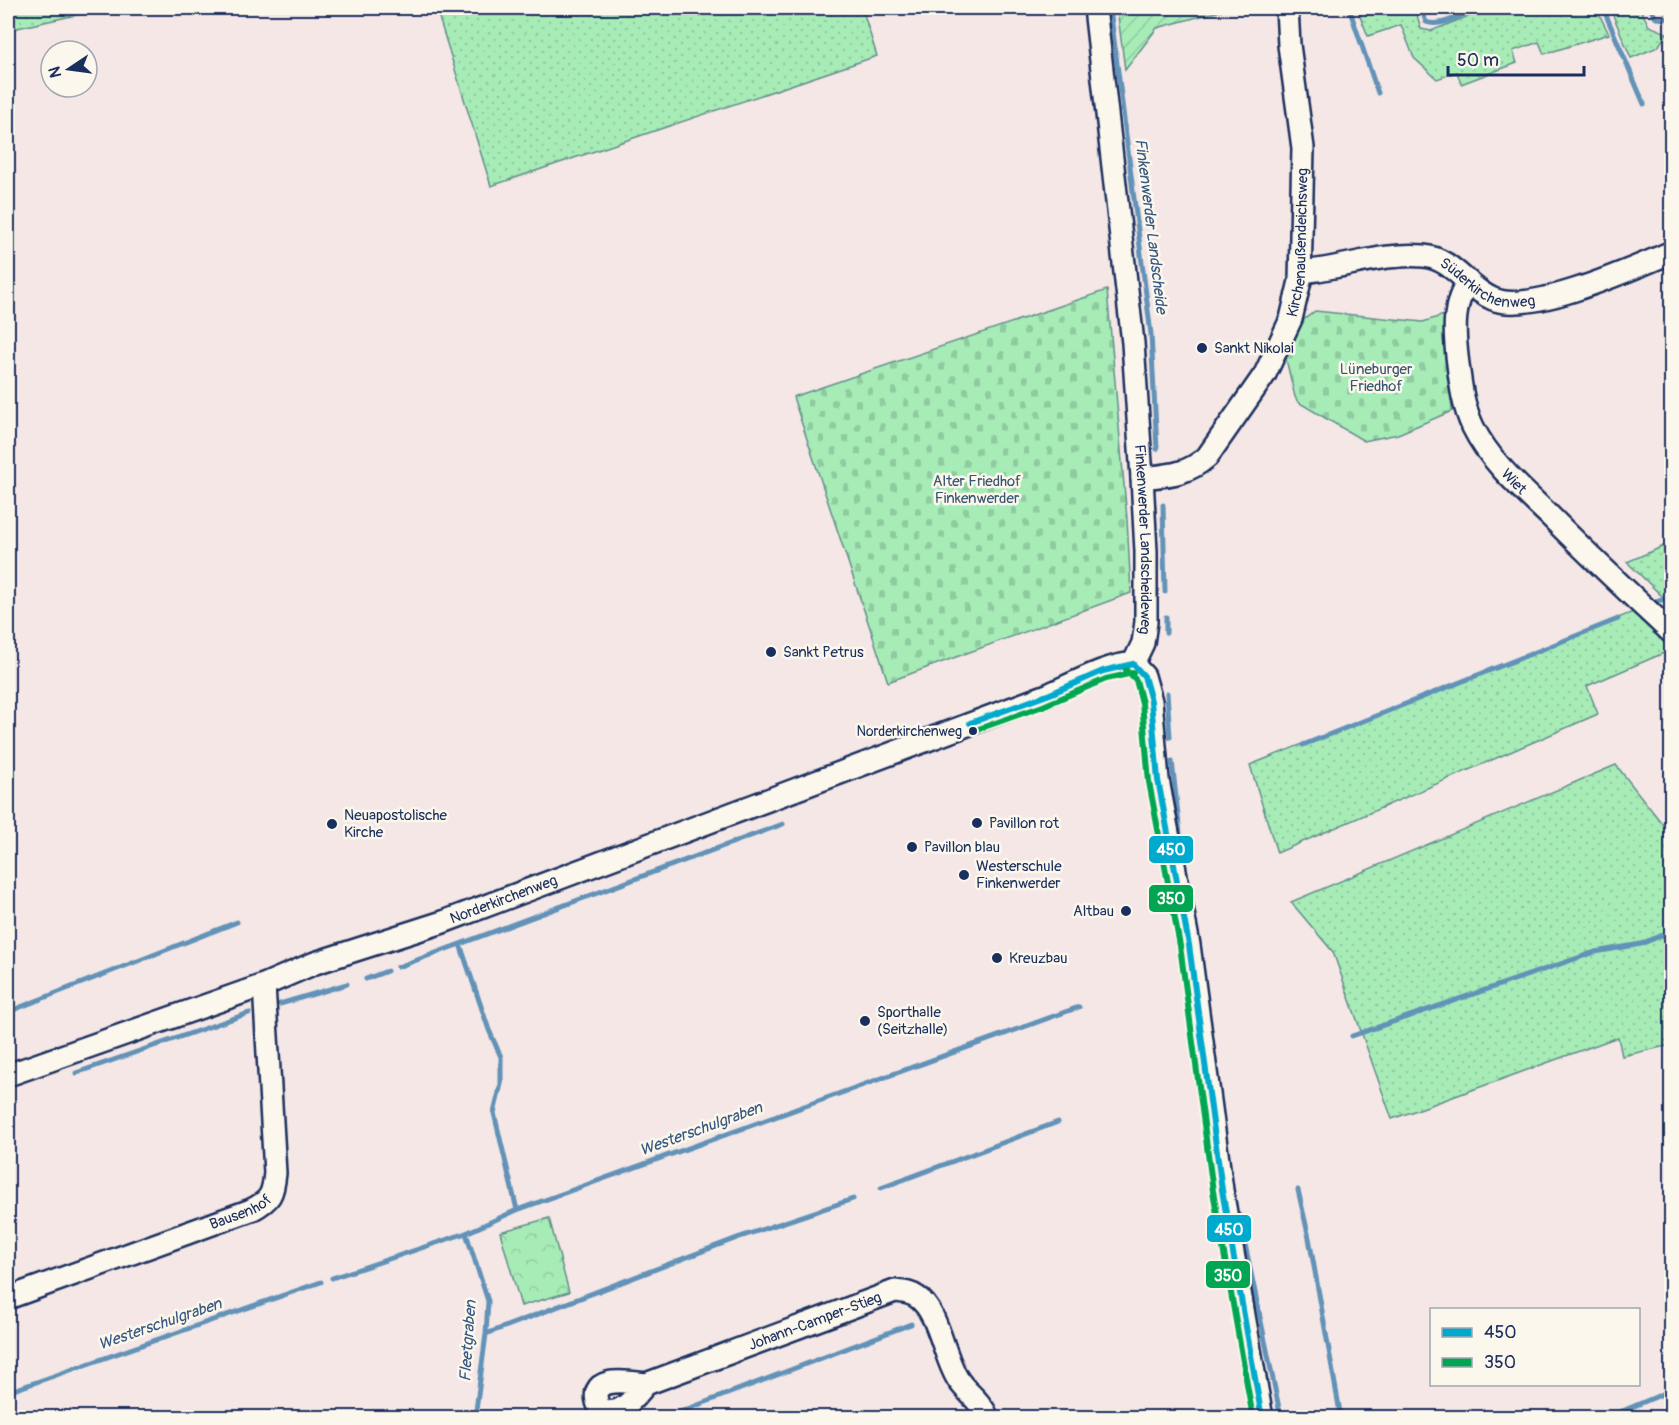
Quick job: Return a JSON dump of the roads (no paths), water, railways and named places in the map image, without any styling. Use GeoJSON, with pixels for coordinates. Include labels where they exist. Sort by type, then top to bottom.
{"type":"FeatureCollection","features":[{"type":"Feature","properties":{"kind":"street","name":"Finkenwerder Landscheideweg"},"geometry":{"type":"LineString","coordinates":[[1095,8],[1133,343],[1142,478],[1146,551],[1146,622],[1143,643],[1133,664]]}},
{"type":"Feature","properties":{"kind":"street","name":"Kirchenaußendeichsweg"},"geometry":{"type":"LineString","coordinates":[[1142,478],[1175,475],[1195,466],[1207,457],[1265,374],[1290,319],[1301,272],[1304,148],[1289,45],[1287,8]]}},
{"type":"Feature","properties":{"kind":"street","name":"Süderkirchenweg"},"geometry":{"type":"LineString","coordinates":[[1301,272],[1393,257],[1425,256],[1446,263],[1480,292],[1493,299],[1512,302],[1534,300],[1600,280],[1671,252]]}},
{"type":"Feature","properties":{"kind":"street","name":"Wiet"},"geometry":{"type":"LineString","coordinates":[[1468,281],[1457,303],[1454,322],[1456,347],[1465,405],[1482,444],[1516,483],[1671,633]]}},
{"type":"Feature","properties":{"kind":"street","name":"Norderkirchenweg"},"geometry":{"type":"LineString","coordinates":[[8,1075],[264,985],[315,963],[454,918],[1050,694],[1107,670],[1133,664]]}},
{"type":"Feature","properties":{"kind":"street"},"geometry":{"type":"LineString","coordinates":[[1133,664],[1144,676],[1151,701],[1158,780],[1189,945],[1222,1190],[1263,1418]]}},
{"type":"Feature","properties":{"kind":"street","name":"Bausenhof"},"geometry":{"type":"LineString","coordinates":[[8,1298],[251,1210],[264,1203],[273,1191],[274,1173],[264,985]]}},
{"type":"Feature","properties":{"kind":"street","name":"Johann-Camper-Stieg"},"geometry":{"type":"LineString","coordinates":[[646,1384],[895,1291],[908,1292],[918,1297],[928,1307],[959,1380],[981,1404],[988,1418]]}},
{"type":"Feature","properties":{"kind":"waterway","name":"Finkenwerder Landscheide"},"geometry":{"type":"LineString","coordinates":[[1110,8],[1151,334],[1157,449]]}},
{"type":"Feature","properties":{"kind":"waterway"},"geometry":{"type":"LineString","coordinates":[[1349,8],[1378,93]]}},
{"type":"Feature","properties":{"kind":"waterway"},"geometry":{"type":"LineString","coordinates":[[1421,8],[1426,22],[1432,23],[1445,22],[1477,8]]}},
{"type":"Feature","properties":{"kind":"waterway"},"geometry":{"type":"LineString","coordinates":[[1603,8],[1644,104]]}},
{"type":"Feature","properties":{"kind":"waterway"},"geometry":{"type":"LineString","coordinates":[[1650,8],[1656,18],[1672,19]]}},
{"type":"Feature","properties":{"kind":"waterway","name":"Finkenwerder Landscheide"},"geometry":{"type":"LineString","coordinates":[[1163,505],[1165,592]]}},
{"type":"Feature","properties":{"kind":"waterway"},"geometry":{"type":"LineString","coordinates":[[1653,603],[1672,596]]}},
{"type":"Feature","properties":{"kind":"waterway","name":"Finkenwerder Landscheide"},"geometry":{"type":"LineString","coordinates":[[1166,617],[1166,633]]}},
{"type":"Feature","properties":{"kind":"waterway"},"geometry":{"type":"LineString","coordinates":[[1303,745],[1618,619]]}},
{"type":"Feature","properties":{"kind":"waterway","name":"Finkenwerder Landscheide"},"geometry":{"type":"LineString","coordinates":[[1167,693],[1170,737]]}},
{"type":"Feature","properties":{"kind":"waterway","name":"Finkenwerder Landscheide"},"geometry":{"type":"LineString","coordinates":[[1172,761],[1180,834]]}},
{"type":"Feature","properties":{"kind":"waterway"},"geometry":{"type":"LineString","coordinates":[[398,967],[783,824]]}},
{"type":"Feature","properties":{"kind":"waterway"},"geometry":{"type":"LineString","coordinates":[[8,1012],[237,922]]}},
{"type":"Feature","properties":{"kind":"waterway"},"geometry":{"type":"LineString","coordinates":[[1352,1036],[1595,952],[1641,944],[1672,931]]}},
{"type":"Feature","properties":{"kind":"waterway"},"geometry":{"type":"LineString","coordinates":[[460,944],[489,1030],[501,1057],[501,1084],[494,1113],[517,1210]]}},
{"type":"Feature","properties":{"kind":"waterway"},"geometry":{"type":"LineString","coordinates":[[366,979],[387,971]]}},
{"type":"Feature","properties":{"kind":"waterway"},"geometry":{"type":"LineString","coordinates":[[280,1004],[347,984]]}},
{"type":"Feature","properties":{"kind":"waterway","name":"Westerschulgraben"},"geometry":{"type":"LineString","coordinates":[[332,1278],[466,1233],[517,1210],[1079,1007]]}},
{"type":"Feature","properties":{"kind":"waterway"},"geometry":{"type":"LineString","coordinates":[[76,1073],[249,1013]]}},
{"type":"Feature","properties":{"kind":"waterway"},"geometry":{"type":"LineString","coordinates":[[881,1188],[1058,1122]]}},
{"type":"Feature","properties":{"kind":"waterway"},"geometry":{"type":"LineString","coordinates":[[1298,1190],[1309,1238],[1341,1418]]}},
{"type":"Feature","properties":{"kind":"waterway"},"geometry":{"type":"LineString","coordinates":[[486,1334],[737,1238],[853,1199]]}},
{"type":"Feature","properties":{"kind":"waterway","name":"Finkenwerder Landscheide"},"geometry":{"type":"LineString","coordinates":[[1239,1215],[1281,1418]]}},
{"type":"Feature","properties":{"kind":"waterway","name":"Fleetgraben"},"geometry":{"type":"LineString","coordinates":[[466,1233],[488,1301],[475,1418]]}},
{"type":"Feature","properties":{"kind":"waterway","name":"Westerschulgraben"},"geometry":{"type":"LineString","coordinates":[[8,1392],[321,1282]]}},
{"type":"Feature","properties":{"kind":"waterway"},"geometry":{"type":"LineString","coordinates":[[664,1418],[911,1324]]}},
{"type":"Feature","properties":{"kind":"waterway"},"geometry":{"type":"LineString","coordinates":[[1606,1418],[1672,1390]]}},
{"type":"Feature","properties":{"kind":"place","name":"Sankt Nikolai"},"geometry":{"type":"Point","coordinates":[1202,348]}},
{"type":"Feature","properties":{"kind":"place","name":"Sankt Petrus"},"geometry":{"type":"Point","coordinates":[771,652]}},
{"type":"Feature","properties":{"kind":"place","name":"Norderkirchenweg"},"geometry":{"type":"Point","coordinates":[973,731]}},
{"type":"Feature","properties":{"kind":"place","name":"Pavillon rot"},"geometry":{"type":"Point","coordinates":[977,823]}},
{"type":"Feature","properties":{"kind":"place","name":"Neuapostolische Kirche"},"geometry":{"type":"Point","coordinates":[332,824]}},
{"type":"Feature","properties":{"kind":"place","name":"Pavillon blau"},"geometry":{"type":"Point","coordinates":[912,847]}},
{"type":"Feature","properties":{"kind":"place","name":"Westerschule Finkenwerder"},"geometry":{"type":"Point","coordinates":[964,875]}},
{"type":"Feature","properties":{"kind":"place","name":"Altbau"},"geometry":{"type":"Point","coordinates":[1126,911]}},
{"type":"Feature","properties":{"kind":"place","name":"Kreuzbau"},"geometry":{"type":"Point","coordinates":[997,958]}},
{"type":"Feature","properties":{"kind":"place","name":"Sporthalle (Seitzhalle)"},"geometry":{"type":"Point","coordinates":[865,1021]}},
{"type":"Feature","properties":{"kind":"park label","name":"Lüneburger Friedhof"},"geometry":{"type":"Point","coordinates":[1376,378]}},
{"type":"Feature","properties":{"kind":"park label","name":"Alter Friedhof Finkenwerder"},"geometry":{"type":"Point","coordinates":[977,490]}}]}
